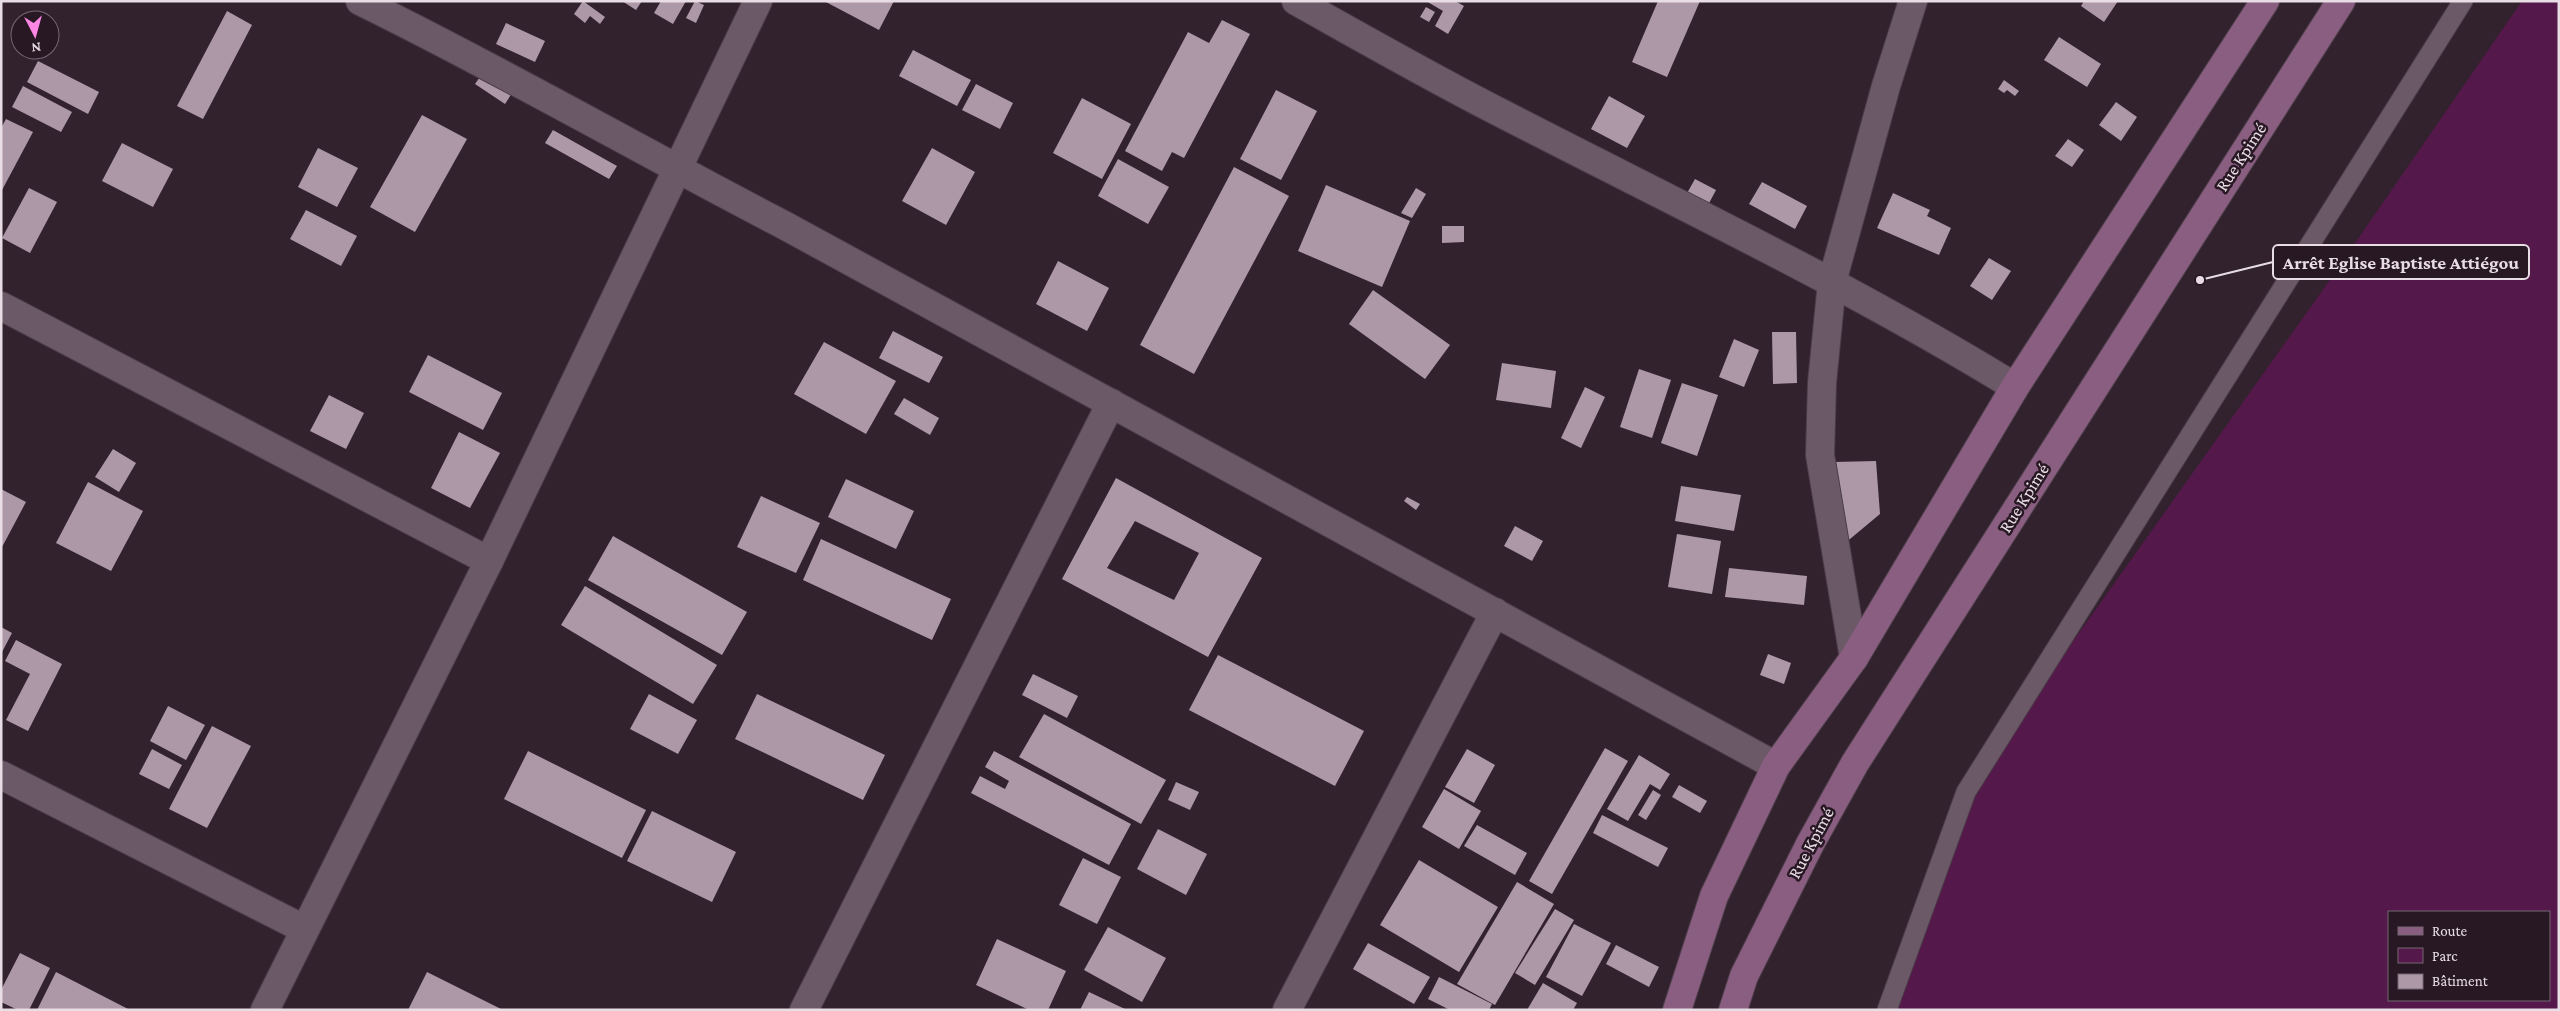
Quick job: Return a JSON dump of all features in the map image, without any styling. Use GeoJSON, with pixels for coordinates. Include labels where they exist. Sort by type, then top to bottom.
{"type":"FeatureCollection","features":[{"type":"Feature","properties":{"kind":"main road"},"geometry":{"type":"LineString","coordinates":[[1677,1010],[1714,896],[1776,766],[1854,658],[2015,387],[2266,1]]}},
{"type":"Feature","properties":{"kind":"main road","name":"Rue Kpimé"},"geometry":{"type":"LineString","coordinates":[[1733,1010],[1744,976],[1810,844],[1855,763],[2341,1]]}},
{"type":"Feature","properties":{"kind":"street"},"geometry":{"type":"LineString","coordinates":[[360,1],[442,41],[676,169],[782,224],[1776,766]]}},
{"type":"Feature","properties":{"kind":"street"},"geometry":{"type":"LineString","coordinates":[[265,1010],[489,560],[758,1]]}},
{"type":"Feature","properties":{"kind":"street"},"geometry":{"type":"LineString","coordinates":[[1296,1],[1498,112],[1832,282],[1948,346],[2015,387]]}},
{"type":"Feature","properties":{"kind":"street"},"geometry":{"type":"LineString","coordinates":[[1854,658],[1820,454],[1822,384],[1832,282],[1886,86],[1913,1]]}},
{"type":"Feature","properties":{"kind":"street"},"geometry":{"type":"LineString","coordinates":[[1,306],[489,560]]}},
{"type":"Feature","properties":{"kind":"street"},"geometry":{"type":"LineString","coordinates":[[804,1010],[1112,403]]}},
{"type":"Feature","properties":{"kind":"street"},"geometry":{"type":"LineString","coordinates":[[1288,1010],[1496,612]]}},
{"type":"Feature","properties":{"kind":"street"},"geometry":{"type":"LineString","coordinates":[[1,775],[304,929]]}},
{"type":"Feature","properties":{"kind":"lane"},"geometry":{"type":"LineString","coordinates":[[1887,1010],[1966,792],[2464,1]]}},
{"type":"Feature","properties":{"kind":"green space"},"geometry":{"type":"Polygon","coordinates":[[[2522,1],[2559,1],[2559,1010],[1894,1010],[1966,792],[2322,291],[2522,1]]]}},
{"type":"Feature","properties":{"kind":"building"},"geometry":{"type":"Polygon","coordinates":[[[583,1],[605,17],[600,24],[590,16],[585,23],[574,14],[583,1]]]}},
{"type":"Feature","properties":{"kind":"building"},"geometry":{"type":"Polygon","coordinates":[[[622,1],[642,1],[636,10],[622,1]]]}},
{"type":"Feature","properties":{"kind":"building"},"geometry":{"type":"Polygon","coordinates":[[[661,1],[686,1],[673,24],[654,13],[661,1]]]}},
{"type":"Feature","properties":{"kind":"building"},"geometry":{"type":"Polygon","coordinates":[[[695,1],[704,5],[696,23],[686,18],[695,1]]]}},
{"type":"Feature","properties":{"kind":"building"},"geometry":{"type":"Polygon","coordinates":[[[824,1],[894,1],[879,30],[824,1]]]}},
{"type":"Feature","properties":{"kind":"building"},"geometry":{"type":"Polygon","coordinates":[[[1426,1],[1455,1],[1464,6],[1448,34],[1435,26],[1443,11],[1426,1]]]}},
{"type":"Feature","properties":{"kind":"building"},"geometry":{"type":"Polygon","coordinates":[[[1658,1],[1700,1],[1667,77],[1632,62],[1658,1]]]}},
{"type":"Feature","properties":{"kind":"building"},"geometry":{"type":"Polygon","coordinates":[[[2084,1],[2118,1],[2104,22],[2081,6],[2084,1]]]}},
{"type":"Feature","properties":{"kind":"building"},"geometry":{"type":"Polygon","coordinates":[[[1426,7],[1435,12],[1429,22],[1420,17],[1426,7]]]}},
{"type":"Feature","properties":{"kind":"building"},"geometry":{"type":"Polygon","coordinates":[[[227,11],[252,25],[203,119],[177,106],[227,11]]]}},
{"type":"Feature","properties":{"kind":"building"},"geometry":{"type":"Polygon","coordinates":[[[1222,20],[1250,34],[1184,158],[1172,152],[1162,171],[1125,151],[1188,32],[1209,43],[1222,20]]]}},
{"type":"Feature","properties":{"kind":"building"},"geometry":{"type":"Polygon","coordinates":[[[506,23],[545,41],[535,62],[496,44],[506,23]]]}},
{"type":"Feature","properties":{"kind":"building"},"geometry":{"type":"Polygon","coordinates":[[[2059,37],[2101,64],[2087,87],[2044,60],[2059,37]]]}},
{"type":"Feature","properties":{"kind":"building"},"geometry":{"type":"Polygon","coordinates":[[[913,50],[971,80],[957,106],[899,76],[913,50]]]}},
{"type":"Feature","properties":{"kind":"building"},"geometry":{"type":"Polygon","coordinates":[[[38,61],[99,92],[88,114],[27,82],[38,61]]]}},
{"type":"Feature","properties":{"kind":"building"},"geometry":{"type":"Polygon","coordinates":[[[482,74],[512,93],[505,104],[475,84],[482,74]]]}},
{"type":"Feature","properties":{"kind":"building"},"geometry":{"type":"Polygon","coordinates":[[[2004,80],[2019,91],[2015,96],[2007,90],[2004,93],[1998,89],[2004,80]]]}},
{"type":"Feature","properties":{"kind":"building"},"geometry":{"type":"Polygon","coordinates":[[[976,84],[1013,103],[1000,129],[962,110],[976,84]]]}},
{"type":"Feature","properties":{"kind":"building"},"geometry":{"type":"Polygon","coordinates":[[[23,86],[72,112],[61,132],[12,107],[23,86]]]}},
{"type":"Feature","properties":{"kind":"building"},"geometry":{"type":"Polygon","coordinates":[[[1276,90],[1317,111],[1281,180],[1240,159],[1276,90]]]}},
{"type":"Feature","properties":{"kind":"building"},"geometry":{"type":"Polygon","coordinates":[[[1609,96],[1645,116],[1627,148],[1591,129],[1609,96]]]}},
{"type":"Feature","properties":{"kind":"building"},"geometry":{"type":"Polygon","coordinates":[[[1082,98],[1131,124],[1102,179],[1053,153],[1082,98]]]}},
{"type":"Feature","properties":{"kind":"building"},"geometry":{"type":"Polygon","coordinates":[[[2116,102],[2137,117],[2121,141],[2099,125],[2116,102]]]}},
{"type":"Feature","properties":{"kind":"building"},"geometry":{"type":"Polygon","coordinates":[[[422,115],[467,139],[415,232],[370,207],[422,115]]]}},
{"type":"Feature","properties":{"kind":"building"},"geometry":{"type":"Polygon","coordinates":[[[6,119],[33,132],[1,192],[1,128],[6,119]]]}},
{"type":"Feature","properties":{"kind":"building"},"geometry":{"type":"Polygon","coordinates":[[[553,130],[617,166],[609,179],[545,143],[553,130]]]}},
{"type":"Feature","properties":{"kind":"building"},"geometry":{"type":"Polygon","coordinates":[[[2068,139],[2084,150],[2072,167],[2055,156],[2068,139]]]}},
{"type":"Feature","properties":{"kind":"building"},"geometry":{"type":"Polygon","coordinates":[[[122,143],[173,169],[153,207],[102,181],[122,143]]]}},
{"type":"Feature","properties":{"kind":"building"},"geometry":{"type":"Polygon","coordinates":[[[318,148],[358,168],[337,207],[298,187],[318,148]]]}},
{"type":"Feature","properties":{"kind":"building"},"geometry":{"type":"Polygon","coordinates":[[[932,148],[975,172],[946,225],[902,201],[932,148]]]}},
{"type":"Feature","properties":{"kind":"building"},"geometry":{"type":"Polygon","coordinates":[[[1118,159],[1169,187],[1148,224],[1098,196],[1118,159]]]}},
{"type":"Feature","properties":{"kind":"building"},"geometry":{"type":"Polygon","coordinates":[[[1234,167],[1289,196],[1194,374],[1140,345],[1234,167]]]}},
{"type":"Feature","properties":{"kind":"building"},"geometry":{"type":"Polygon","coordinates":[[[1695,179],[1716,190],[1707,207],[1686,195],[1695,179]]]}},
{"type":"Feature","properties":{"kind":"building"},"geometry":{"type":"Polygon","coordinates":[[[1762,182],[1807,206],[1795,229],[1749,204],[1762,182]]]}},
{"type":"Feature","properties":{"kind":"building"},"geometry":{"type":"Polygon","coordinates":[[[1326,185],[1410,221],[1382,287],[1298,251],[1326,185]]]}},
{"type":"Feature","properties":{"kind":"building"},"geometry":{"type":"Polygon","coordinates":[[[29,188],[57,202],[30,253],[2,238],[29,188]]]}},
{"type":"Feature","properties":{"kind":"building"},"geometry":{"type":"Polygon","coordinates":[[[1416,188],[1426,194],[1412,218],[1401,213],[1416,188]]]}},
{"type":"Feature","properties":{"kind":"building"},"geometry":{"type":"Polygon","coordinates":[[[1893,193],[1930,210],[1927,216],[1951,228],[1939,255],[1877,228],[1893,193]]]}},
{"type":"Feature","properties":{"kind":"building"},"geometry":{"type":"Polygon","coordinates":[[[306,210],[357,236],[341,266],[290,239],[306,210]]]}},
{"type":"Feature","properties":{"kind":"building"},"geometry":{"type":"Polygon","coordinates":[[[1442,226],[1464,226],[1464,242],[1442,243],[1442,226]]]}},
{"type":"Feature","properties":{"kind":"building"},"geometry":{"type":"Polygon","coordinates":[[[1989,258],[2011,271],[1992,300],[1970,286],[1989,258]]]}},
{"type":"Feature","properties":{"kind":"building"},"geometry":{"type":"Polygon","coordinates":[[[1058,261],[1109,288],[1087,331],[1036,304],[1058,261]]]}},
{"type":"Feature","properties":{"kind":"building"},"geometry":{"type":"Polygon","coordinates":[[[1373,290],[1450,345],[1425,379],[1349,324],[1373,290]]]}},
{"type":"Feature","properties":{"kind":"building"},"geometry":{"type":"Polygon","coordinates":[[[893,331],[943,357],[929,383],[879,358],[893,331]]]}},
{"type":"Feature","properties":{"kind":"building"},"geometry":{"type":"Polygon","coordinates":[[[1772,332],[1796,332],[1797,383],[1773,384],[1772,332]]]}},
{"type":"Feature","properties":{"kind":"building"},"geometry":{"type":"Polygon","coordinates":[[[1734,339],[1759,350],[1744,387],[1719,377],[1734,339]]]}},
{"type":"Feature","properties":{"kind":"building"},"geometry":{"type":"Polygon","coordinates":[[[824,342],[896,381],[866,434],[794,394],[824,342]]]}},
{"type":"Feature","properties":{"kind":"building"},"geometry":{"type":"Polygon","coordinates":[[[428,355],[502,393],[483,430],[409,392],[428,355]]]}},
{"type":"Feature","properties":{"kind":"building"},"geometry":{"type":"Polygon","coordinates":[[[1502,363],[1556,371],[1551,408],[1496,400],[1502,363]]]}},
{"type":"Feature","properties":{"kind":"building"},"geometry":{"type":"Polygon","coordinates":[[[1639,369],[1671,380],[1652,438],[1620,427],[1639,369]]]}},
{"type":"Feature","properties":{"kind":"building"},"geometry":{"type":"Polygon","coordinates":[[[1682,383],[1718,395],[1697,456],[1661,443],[1682,383]]]}},
{"type":"Feature","properties":{"kind":"building"},"geometry":{"type":"Polygon","coordinates":[[[1585,387],[1605,397],[1581,448],[1561,438],[1585,387]]]}},
{"type":"Feature","properties":{"kind":"building"},"geometry":{"type":"Polygon","coordinates":[[[329,395],[364,413],[346,449],[310,431],[329,395]]]}},
{"type":"Feature","properties":{"kind":"building"},"geometry":{"type":"Polygon","coordinates":[[[904,398],[939,418],[930,435],[894,414],[904,398]]]}},
{"type":"Feature","properties":{"kind":"building"},"geometry":{"type":"Polygon","coordinates":[[[459,432],[500,453],[470,508],[431,488],[459,432]]]}},
{"type":"Feature","properties":{"kind":"building"},"geometry":{"type":"Polygon","coordinates":[[[113,449],[136,463],[119,492],[95,477],[113,449]]]}},
{"type":"Feature","properties":{"kind":"building"},"geometry":{"type":"Polygon","coordinates":[[[1876,461],[1880,514],[1838,549],[1834,462],[1876,461]]]}},
{"type":"Feature","properties":{"kind":"building"},"geometry":{"type":"Polygon","coordinates":[[[1116,478],[1262,558],[1208,657],[1062,579],[1116,478]],[[1135,521],[1107,568],[1174,600],[1199,553],[1135,521]]]}},
{"type":"Feature","properties":{"kind":"building"},"geometry":{"type":"Polygon","coordinates":[[[846,479],[914,511],[896,549],[828,517],[846,479]]]}},
{"type":"Feature","properties":{"kind":"building"},"geometry":{"type":"Polygon","coordinates":[[[88,482],[143,511],[111,571],[56,543],[88,482]]]}},
{"type":"Feature","properties":{"kind":"building"},"geometry":{"type":"Polygon","coordinates":[[[1681,486],[1741,495],[1734,531],[1675,521],[1681,486]]]}},
{"type":"Feature","properties":{"kind":"building"},"geometry":{"type":"Polygon","coordinates":[[[1,489],[26,502],[1,549],[1,489]]]}},
{"type":"Feature","properties":{"kind":"building"},"geometry":{"type":"Polygon","coordinates":[[[761,496],[820,523],[796,573],[737,547],[761,496]]]}},
{"type":"Feature","properties":{"kind":"building"},"geometry":{"type":"Polygon","coordinates":[[[1407,497],[1420,504],[1416,510],[1404,501],[1407,497]]]}},
{"type":"Feature","properties":{"kind":"building"},"geometry":{"type":"Polygon","coordinates":[[[1515,526],[1543,541],[1532,561],[1504,546],[1515,526]]]}},
{"type":"Feature","properties":{"kind":"building"},"geometry":{"type":"Polygon","coordinates":[[[1677,534],[1721,541],[1712,594],[1668,587],[1677,534]]]}},
{"type":"Feature","properties":{"kind":"building"},"geometry":{"type":"Polygon","coordinates":[[[613,536],[747,612],[722,655],[588,580],[613,536]]]}},
{"type":"Feature","properties":{"kind":"building"},"geometry":{"type":"Polygon","coordinates":[[[821,539],[951,599],[932,640],[803,580],[821,539]]]}},
{"type":"Feature","properties":{"kind":"building"},"geometry":{"type":"Polygon","coordinates":[[[1729,568],[1807,576],[1804,605],[1725,597],[1729,568]]]}},
{"type":"Feature","properties":{"kind":"building"},"geometry":{"type":"Polygon","coordinates":[[[585,586],[717,665],[693,704],[561,625],[585,586]]]}},
{"type":"Feature","properties":{"kind":"building"},"geometry":{"type":"Polygon","coordinates":[[[1,627],[12,633],[1,654],[1,627]]]}},
{"type":"Feature","properties":{"kind":"building"},"geometry":{"type":"Polygon","coordinates":[[[16,640],[62,664],[28,731],[6,720],[30,674],[5,661],[16,640]]]}},
{"type":"Feature","properties":{"kind":"building"},"geometry":{"type":"Polygon","coordinates":[[[1768,654],[1791,663],[1784,684],[1760,675],[1768,654]]]}},
{"type":"Feature","properties":{"kind":"building"},"geometry":{"type":"Polygon","coordinates":[[[1218,655],[1364,731],[1335,786],[1189,710],[1218,655]]]}},
{"type":"Feature","properties":{"kind":"building"},"geometry":{"type":"Polygon","coordinates":[[[1033,674],[1078,696],[1067,718],[1022,695],[1033,674]]]}},
{"type":"Feature","properties":{"kind":"building"},"geometry":{"type":"Polygon","coordinates":[[[649,694],[697,720],[678,754],[630,729],[649,694]]]}},
{"type":"Feature","properties":{"kind":"building"},"geometry":{"type":"Polygon","coordinates":[[[757,694],[885,755],[863,800],[735,739],[757,694]]]}},
{"type":"Feature","properties":{"kind":"building"},"geometry":{"type":"Polygon","coordinates":[[[168,706],[205,725],[186,760],[150,741],[168,706]]]}},
{"type":"Feature","properties":{"kind":"building"},"geometry":{"type":"Polygon","coordinates":[[[1044,714],[1166,780],[1141,824],[1019,757],[1044,714]]]}},
{"type":"Feature","properties":{"kind":"building"},"geometry":{"type":"Polygon","coordinates":[[[212,726],[251,746],[207,828],[169,809],[212,726]]]}},
{"type":"Feature","properties":{"kind":"building"},"geometry":{"type":"Polygon","coordinates":[[[1605,748],[1628,761],[1552,894],[1529,881],[1605,748]]]}},
{"type":"Feature","properties":{"kind":"building"},"geometry":{"type":"Polygon","coordinates":[[[152,749],[182,765],[169,789],[139,774],[152,749]]]}},
{"type":"Feature","properties":{"kind":"building"},"geometry":{"type":"Polygon","coordinates":[[[1467,749],[1495,765],[1474,803],[1445,787],[1467,749]]]}},
{"type":"Feature","properties":{"kind":"building"},"geometry":{"type":"Polygon","coordinates":[[[528,751],[646,810],[622,858],[504,799],[528,751]]]}},
{"type":"Feature","properties":{"kind":"building"},"geometry":{"type":"Polygon","coordinates":[[[994,751],[1131,824],[1109,865],[971,793],[980,776],[1005,789],[1009,781],[985,767],[994,751]]]}},
{"type":"Feature","properties":{"kind":"building"},"geometry":{"type":"Polygon","coordinates":[[[1639,755],[1670,774],[1660,790],[1650,784],[1628,821],[1607,809],[1639,755]]]}},
{"type":"Feature","properties":{"kind":"building"},"geometry":{"type":"Polygon","coordinates":[[[1176,782],[1199,792],[1190,810],[1168,800],[1176,782]]]}},
{"type":"Feature","properties":{"kind":"building"},"geometry":{"type":"Polygon","coordinates":[[[1679,785],[1707,801],[1700,813],[1672,797],[1679,785]]]}},
{"type":"Feature","properties":{"kind":"building"},"geometry":{"type":"Polygon","coordinates":[[[1444,789],[1481,811],[1459,849],[1422,827],[1444,789]]]}},
{"type":"Feature","properties":{"kind":"building"},"geometry":{"type":"Polygon","coordinates":[[[1653,790],[1661,795],[1646,820],[1638,815],[1653,790]]]}},
{"type":"Feature","properties":{"kind":"building"},"geometry":{"type":"Polygon","coordinates":[[[652,811],[736,852],[712,902],[627,861],[652,811]]]}},
{"type":"Feature","properties":{"kind":"building"},"geometry":{"type":"Polygon","coordinates":[[[1602,815],[1668,848],[1658,867],[1593,833],[1602,815]]]}},
{"type":"Feature","properties":{"kind":"building"},"geometry":{"type":"Polygon","coordinates":[[[1477,825],[1527,853],[1515,875],[1464,846],[1477,825]]]}},
{"type":"Feature","properties":{"kind":"building"},"geometry":{"type":"Polygon","coordinates":[[[1158,829],[1207,854],[1186,895],[1137,869],[1158,829]]]}},
{"type":"Feature","properties":{"kind":"building"},"geometry":{"type":"Polygon","coordinates":[[[1083,858],[1121,877],[1097,924],[1059,905],[1083,858]]]}},
{"type":"Feature","properties":{"kind":"building"},"geometry":{"type":"Polygon","coordinates":[[[1419,860],[1498,907],[1459,972],[1380,925],[1419,860]]]}},
{"type":"Feature","properties":{"kind":"building"},"geometry":{"type":"Polygon","coordinates":[[[1517,882],[1554,904],[1495,1005],[1457,984],[1517,882]]]}},
{"type":"Feature","properties":{"kind":"building"},"geometry":{"type":"Polygon","coordinates":[[[1555,909],[1574,920],[1535,985],[1515,973],[1555,909]]]}},
{"type":"Feature","properties":{"kind":"building"},"geometry":{"type":"Polygon","coordinates":[[[1574,924],[1611,943],[1582,996],[1546,977],[1574,924]]]}},
{"type":"Feature","properties":{"kind":"building"},"geometry":{"type":"Polygon","coordinates":[[[1108,927],[1166,958],[1142,1002],[1084,970],[1108,927]]]}},
{"type":"Feature","properties":{"kind":"building"},"geometry":{"type":"Polygon","coordinates":[[[997,939],[1066,971],[1048,1010],[1029,1010],[976,985],[997,939]]]}},
{"type":"Feature","properties":{"kind":"building"},"geometry":{"type":"Polygon","coordinates":[[[1368,943],[1430,977],[1414,1004],[1353,969],[1368,943]]]}},
{"type":"Feature","properties":{"kind":"building"},"geometry":{"type":"Polygon","coordinates":[[[1616,945],[1659,967],[1649,987],[1606,964],[1616,945]]]}},
{"type":"Feature","properties":{"kind":"building"},"geometry":{"type":"Polygon","coordinates":[[[20,953],[50,968],[29,1010],[18,1010],[1,1002],[1,990],[20,953]]]}},
{"type":"Feature","properties":{"kind":"building"},"geometry":{"type":"Polygon","coordinates":[[[56,972],[130,1010],[37,1010],[56,972]]]}},
{"type":"Feature","properties":{"kind":"building"},"geometry":{"type":"Polygon","coordinates":[[[427,972],[503,1010],[408,1010],[427,972]]]}},
{"type":"Feature","properties":{"kind":"building"},"geometry":{"type":"Polygon","coordinates":[[[1439,977],[1492,1004],[1489,1010],[1450,1010],[1428,999],[1439,977]]]}},
{"type":"Feature","properties":{"kind":"building"},"geometry":{"type":"Polygon","coordinates":[[[1543,983],[1577,1003],[1573,1010],[1527,1010],[1543,983]]]}},
{"type":"Feature","properties":{"kind":"building"},"geometry":{"type":"Polygon","coordinates":[[[1089,992],[1127,1010],[1080,1010],[1089,992]]]}},
{"type":"Feature","properties":{"kind":"place","name":"Arrêt Eglise Baptiste Attiégou"},"geometry":{"type":"Point","coordinates":[2200,280]}}]}
